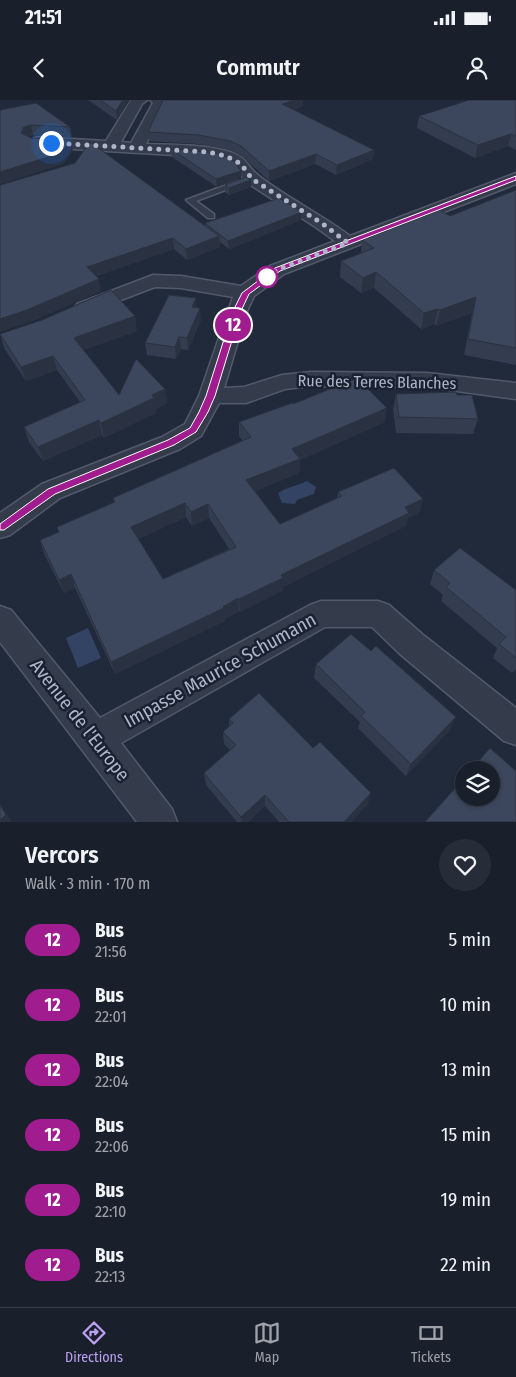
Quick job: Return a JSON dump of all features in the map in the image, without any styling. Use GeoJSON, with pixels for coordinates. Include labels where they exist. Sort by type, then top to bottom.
{"type":"FeatureCollection","features":[{"type":"Feature","properties":{"kind":"street"},"geometry":{"type":"LineString","coordinates":[[111,146],[137,101],[140,100]]}},
{"type":"Feature","properties":{"kind":"street"},"geometry":{"type":"LineString","coordinates":[[136,148],[161,101],[157,100]]}},
{"type":"Feature","properties":{"kind":"street"},"geometry":{"type":"LineString","coordinates":[[33,142],[208,152],[226,156],[241,164],[252,179],[323,224],[348,243]]}},
{"type":"Feature","properties":{"kind":"street"},"geometry":{"type":"LineString","coordinates":[[76,161],[88,145]]}},
{"type":"Feature","properties":{"kind":"street"},"geometry":{"type":"LineString","coordinates":[[0,527],[51,492],[171,442],[193,430],[204,412],[237,311],[246,293],[277,270],[516,178]]}},
{"type":"Feature","properties":{"kind":"street"},"geometry":{"type":"LineString","coordinates":[[64,317],[122,291],[153,281],[181,282],[246,293]]}},
{"type":"Feature","properties":{"kind":"street","name":"Rue des Terres Blanches"},"geometry":{"type":"LineString","coordinates":[[210,396],[246,395],[282,382],[311,379],[427,380],[457,382],[516,391]]}},
{"type":"Feature","properties":{"kind":"street","name":"Impasse Maurice Schumann"},"geometry":{"type":"LineString","coordinates":[[98,741],[115,727],[321,614],[378,614],[411,644],[516,729]]}},
{"type":"Feature","properties":{"kind":"street","name":"Avenue de l'Europe"},"geometry":{"type":"LineString","coordinates":[[0,619],[98,741],[159,822]]}},
{"type":"Feature","properties":{"kind":"lane"},"geometry":{"type":"LineString","coordinates":[[211,216],[190,200],[252,179]]}},
{"type":"Feature","properties":{"kind":"water"},"geometry":{"type":"Polygon","coordinates":[[[307,481],[316,487],[314,494],[297,500],[295,504],[282,503],[278,493],[307,481]]]}},
{"type":"Feature","properties":{"kind":"water"},"geometry":{"type":"Polygon","coordinates":[[[88,628],[101,658],[78,668],[66,638],[88,628]]]}},
{"type":"Feature","properties":{"kind":"building"},"geometry":{"type":"Polygon","coordinates":[[[100,100],[123,100],[116,111],[100,100]]]}},
{"type":"Feature","properties":{"kind":"building"},"geometry":{"type":"Polygon","coordinates":[[[163,100],[295,100],[282,104],[374,150],[337,165],[316,154],[269,171],[241,146],[230,141],[199,135],[148,132],[163,100]]]}},
{"type":"Feature","properties":{"kind":"building"},"geometry":{"type":"Polygon","coordinates":[[[469,100],[516,100],[516,136],[511,134],[478,145],[419,116],[469,100]]]}},
{"type":"Feature","properties":{"kind":"building"},"geometry":{"type":"Polygon","coordinates":[[[36,103],[70,127],[31,125],[24,127],[21,133],[31,138],[71,140],[61,153],[0,172],[0,110],[36,103]]]}},
{"type":"Feature","properties":{"kind":"building"},"geometry":{"type":"Polygon","coordinates":[[[90,142],[219,236],[186,249],[173,238],[87,267],[99,279],[27,310],[0,319],[0,185],[75,163],[90,142]]]}},
{"type":"Feature","properties":{"kind":"building"},"geometry":{"type":"Polygon","coordinates":[[[171,149],[220,154],[234,161],[241,171],[216,179],[171,149]]]}},
{"type":"Feature","properties":{"kind":"building"},"geometry":{"type":"Polygon","coordinates":[[[246,177],[251,180],[229,188],[225,185],[246,177]]]}},
{"type":"Feature","properties":{"kind":"building"},"geometry":{"type":"Polygon","coordinates":[[[516,190],[516,348],[468,339],[476,297],[440,310],[424,313],[376,272],[363,278],[341,261],[374,248],[362,240],[440,210],[450,216],[516,190]]]}},
{"type":"Feature","properties":{"kind":"building"},"geometry":{"type":"Polygon","coordinates":[[[279,198],[302,212],[228,241],[205,223],[279,198]]]}},
{"type":"Feature","properties":{"kind":"building"},"geometry":{"type":"Polygon","coordinates":[[[111,290],[135,316],[74,338],[119,395],[136,359],[165,389],[152,395],[154,398],[101,423],[99,420],[38,447],[24,427],[85,400],[53,356],[21,367],[0,334],[42,320],[111,290]]]}},
{"type":"Feature","properties":{"kind":"building"},"geometry":{"type":"Polygon","coordinates":[[[169,295],[196,298],[192,307],[200,308],[187,338],[179,337],[175,347],[145,343],[169,295]]]}},
{"type":"Feature","properties":{"kind":"building"},"geometry":{"type":"Polygon","coordinates":[[[357,378],[387,408],[292,449],[300,459],[246,480],[280,524],[342,496],[338,492],[394,468],[423,499],[405,507],[409,513],[281,575],[283,578],[238,598],[224,608],[111,662],[71,574],[59,580],[40,540],[59,532],[57,527],[115,502],[113,498],[251,437],[239,422],[293,404],[357,378]],[[185,503],[131,527],[163,579],[236,547],[208,504],[191,512],[185,503]]]}},
{"type":"Feature","properties":{"kind":"building"},"geometry":{"type":"Polygon","coordinates":[[[456,392],[457,395],[472,395],[478,419],[399,417],[396,394],[456,392]]]}},
{"type":"Feature","properties":{"kind":"building"},"geometry":{"type":"Polygon","coordinates":[[[460,548],[516,590],[516,658],[499,644],[506,637],[446,587],[450,583],[434,570],[460,548]]]}},
{"type":"Feature","properties":{"kind":"building"},"geometry":{"type":"Polygon","coordinates":[[[351,634],[371,651],[376,646],[456,717],[411,764],[361,716],[365,712],[316,664],[351,634]]]}},
{"type":"Feature","properties":{"kind":"building"},"geometry":{"type":"Polygon","coordinates":[[[259,693],[313,748],[320,742],[371,793],[344,822],[289,822],[265,795],[241,817],[204,773],[236,745],[223,732],[233,723],[229,719],[259,693]]]}},
{"type":"Feature","properties":{"kind":"building"},"geometry":{"type":"Polygon","coordinates":[[[490,748],[516,771],[516,822],[425,822],[455,788],[455,806],[500,806],[500,761],[479,761],[490,748]]]}},
{"type":"Feature","properties":{"kind":"building"},"geometry":{"type":"Polygon","coordinates":[[[0,805],[6,815],[0,820],[0,805]]]}},
{"type":"Feature","properties":{"kind":"bus line","name":"12"},"geometry":{"type":"LineString","coordinates":[[0,527],[51,492],[171,442],[193,430],[204,412],[237,311],[246,293],[277,270],[516,178]]}},
{"type":"Feature","properties":{"kind":"route"},"geometry":{"type":"LineString","coordinates":[[51,143],[208,152],[226,156],[241,164],[252,179],[323,224],[348,243],[277,270],[262,281],[267,277]]}}]}
